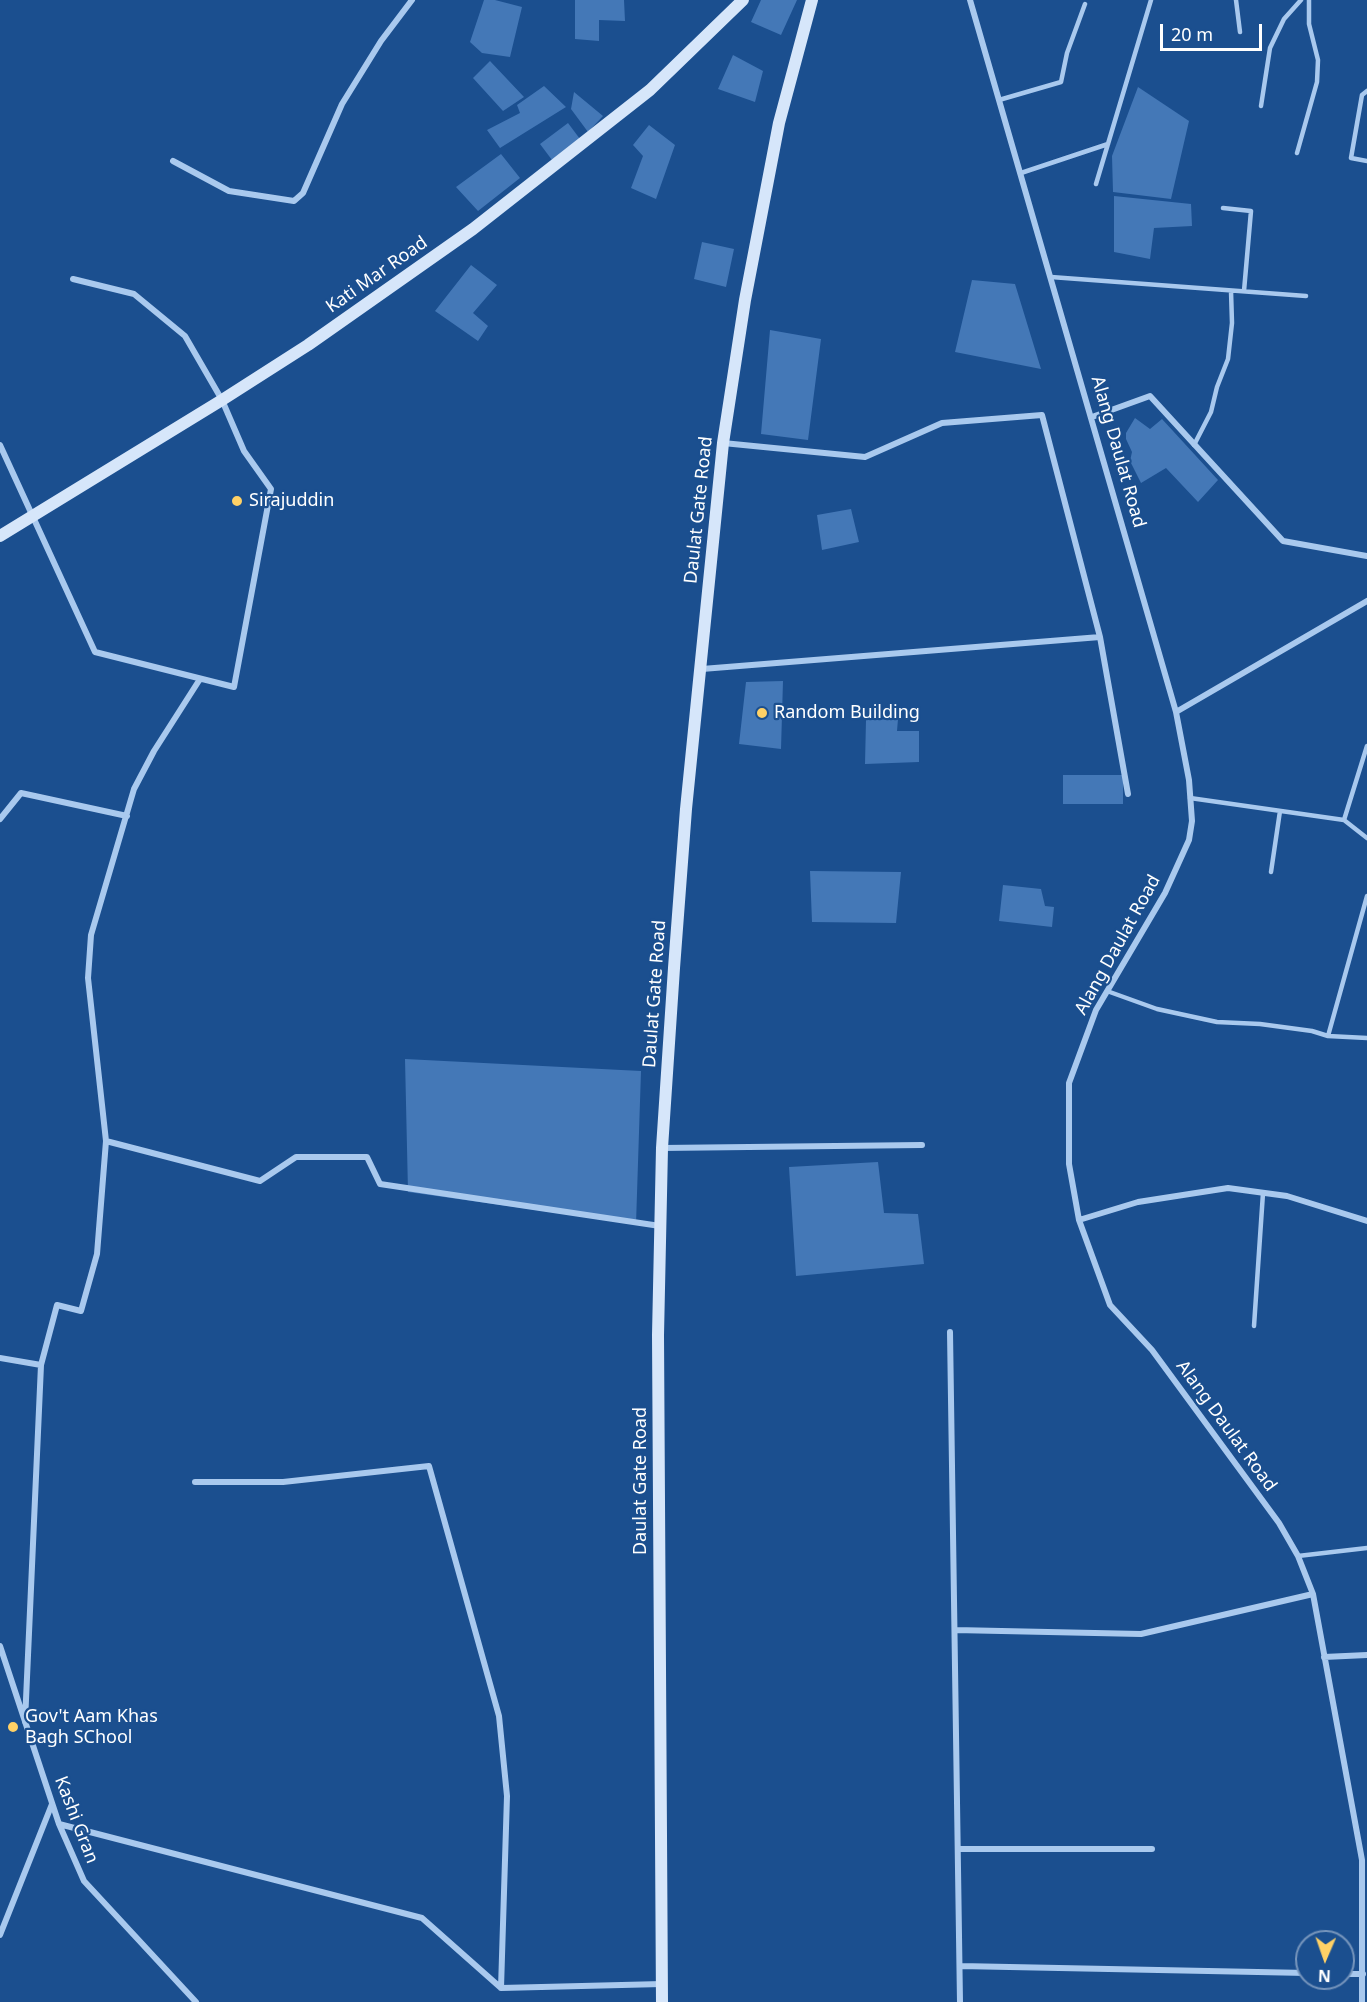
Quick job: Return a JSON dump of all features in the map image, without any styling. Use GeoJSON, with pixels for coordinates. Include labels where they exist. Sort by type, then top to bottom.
{"type":"FeatureCollection","features":[{"type":"Feature","properties":{"kind":"main road","name":"Kati Mar Road"},"geometry":{"type":"LineString","coordinates":[[0,536],[308,345],[473,229],[650,90],[742,0]]}},
{"type":"Feature","properties":{"kind":"main road","name":"Daulat Gate Road"},"geometry":{"type":"LineString","coordinates":[[662,2002],[658,1335],[662,1148],[686,809],[702,669],[723,443],[745,300],[779,123],[812,0]]}},
{"type":"Feature","properties":{"kind":"street"},"geometry":{"type":"LineString","coordinates":[[172,160],[229,191],[294,201],[303,193],[342,104],[381,41],[411,0]]}},
{"type":"Feature","properties":{"kind":"street","name":"Alang Daulat Road"},"geometry":{"type":"LineString","coordinates":[[970,0],[1176,712],[1190,798],[1192,821],[1189,840],[1165,893],[1096,1010],[1069,1083],[1069,1164],[1079,1220],[1110,1305],[1152,1350],[1279,1523],[1298,1556],[1313,1594],[1362,1860],[1362,2002]]}},
{"type":"Feature","properties":{"kind":"street"},"geometry":{"type":"LineString","coordinates":[[0,445],[95,652],[234,687],[271,489],[243,451],[222,400],[185,336],[135,294],[73,279]]}},
{"type":"Feature","properties":{"kind":"street"},"geometry":{"type":"LineString","coordinates":[[1092,417],[1150,396],[1283,541],[1367,556]]}},
{"type":"Feature","properties":{"kind":"street"},"geometry":{"type":"LineString","coordinates":[[723,443],[865,457],[942,423],[1042,415],[1100,637],[1128,794]]}},
{"type":"Feature","properties":{"kind":"street"},"geometry":{"type":"LineString","coordinates":[[1176,712],[1367,602]]}},
{"type":"Feature","properties":{"kind":"street"},"geometry":{"type":"LineString","coordinates":[[702,669],[1100,637]]}},
{"type":"Feature","properties":{"kind":"street"},"geometry":{"type":"LineString","coordinates":[[25,1722],[41,1365],[57,1305],[81,1311],[97,1254],[106,1141],[88,978],[91,935],[134,789],[154,751],[200,679]]}},
{"type":"Feature","properties":{"kind":"street"},"geometry":{"type":"LineString","coordinates":[[0,819],[21,793],[127,816]]}},
{"type":"Feature","properties":{"kind":"street"},"geometry":{"type":"LineString","coordinates":[[106,1141],[260,1181],[296,1157],[367,1157],[380,1184],[661,1226]]}},
{"type":"Feature","properties":{"kind":"street"},"geometry":{"type":"LineString","coordinates":[[662,1148],[922,1145]]}},
{"type":"Feature","properties":{"kind":"street"},"geometry":{"type":"LineString","coordinates":[[1079,1220],[1138,1202],[1228,1188],[1287,1196],[1367,1221]]}},
{"type":"Feature","properties":{"kind":"street"},"geometry":{"type":"LineString","coordinates":[[950,1332],[960,2002]]}},
{"type":"Feature","properties":{"kind":"street"},"geometry":{"type":"LineString","coordinates":[[0,1358],[41,1365]]}},
{"type":"Feature","properties":{"kind":"street"},"geometry":{"type":"LineString","coordinates":[[195,1482],[283,1482],[429,1466],[499,1716],[507,1796],[501,1988]]}},
{"type":"Feature","properties":{"kind":"street"},"geometry":{"type":"LineString","coordinates":[[955,1630],[1141,1634],[1313,1594]]}},
{"type":"Feature","properties":{"kind":"street","name":"Kashi Gran"},"geometry":{"type":"LineString","coordinates":[[0,1647],[59,1824],[84,1881],[196,2002]]}},
{"type":"Feature","properties":{"kind":"street"},"geometry":{"type":"LineString","coordinates":[[1324,1658],[1367,1655]]}},
{"type":"Feature","properties":{"kind":"street"},"geometry":{"type":"LineString","coordinates":[[0,1935],[52,1803]]}},
{"type":"Feature","properties":{"kind":"street"},"geometry":{"type":"LineString","coordinates":[[59,1824],[422,1918],[501,1988],[662,1984]]}},
{"type":"Feature","properties":{"kind":"street"},"geometry":{"type":"LineString","coordinates":[[958,1849],[1152,1849]]}},
{"type":"Feature","properties":{"kind":"street"},"geometry":{"type":"LineString","coordinates":[[960,1966],[1295,1973]]}},
{"type":"Feature","properties":{"kind":"street"},"geometry":{"type":"LineString","coordinates":[[1355,1974],[1363,1974]]}},
{"type":"Feature","properties":{"kind":"lane"},"geometry":{"type":"LineString","coordinates":[[1096,184],[1151,0]]}},
{"type":"Feature","properties":{"kind":"lane"},"geometry":{"type":"LineString","coordinates":[[1236,0],[1240,32]]}},
{"type":"Feature","properties":{"kind":"lane"},"geometry":{"type":"LineString","coordinates":[[1261,106],[1270,48],[1284,19],[1301,0]]}},
{"type":"Feature","properties":{"kind":"lane"},"geometry":{"type":"LineString","coordinates":[[1297,153],[1317,82],[1318,60],[1309,24],[1309,0]]}},
{"type":"Feature","properties":{"kind":"lane"},"geometry":{"type":"LineString","coordinates":[[999,100],[1061,82],[1067,53],[1085,4]]}},
{"type":"Feature","properties":{"kind":"lane"},"geometry":{"type":"LineString","coordinates":[[1367,91],[1362,95],[1351,158],[1367,161]]}},
{"type":"Feature","properties":{"kind":"lane"},"geometry":{"type":"LineString","coordinates":[[1021,173],[1108,144]]}},
{"type":"Feature","properties":{"kind":"lane"},"geometry":{"type":"LineString","coordinates":[[1224,208],[1251,211],[1244,291]]}},
{"type":"Feature","properties":{"kind":"lane"},"geometry":{"type":"LineString","coordinates":[[1051,277],[1306,296]]}},
{"type":"Feature","properties":{"kind":"lane"},"geometry":{"type":"LineString","coordinates":[[1194,445],[1211,412],[1217,387],[1228,359],[1232,322],[1231,291]]}},
{"type":"Feature","properties":{"kind":"lane"},"geometry":{"type":"LineString","coordinates":[[1344,820],[1367,746]]}},
{"type":"Feature","properties":{"kind":"lane"},"geometry":{"type":"LineString","coordinates":[[1190,798],[1344,820],[1367,838]]}},
{"type":"Feature","properties":{"kind":"lane"},"geometry":{"type":"LineString","coordinates":[[1270,872],[1280,811]]}},
{"type":"Feature","properties":{"kind":"lane"},"geometry":{"type":"LineString","coordinates":[[1328,1036],[1367,896]]}},
{"type":"Feature","properties":{"kind":"lane"},"geometry":{"type":"LineString","coordinates":[[1107,991],[1157,1009],[1217,1022],[1260,1024],[1312,1031],[1328,1036],[1367,1038]]}},
{"type":"Feature","properties":{"kind":"lane"},"geometry":{"type":"LineString","coordinates":[[1254,1326],[1263,1193]]}},
{"type":"Feature","properties":{"kind":"lane"},"geometry":{"type":"LineString","coordinates":[[1298,1556],[1367,1548]]}},
{"type":"Feature","properties":{"kind":"building"},"geometry":{"type":"Polygon","coordinates":[[[484,0],[495,0],[522,7],[510,57],[482,53],[470,42],[484,0]]]}},
{"type":"Feature","properties":{"kind":"building"},"geometry":{"type":"Polygon","coordinates":[[[575,0],[624,0],[625,21],[599,20],[599,41],[575,39],[575,0]]]}},
{"type":"Feature","properties":{"kind":"building"},"geometry":{"type":"Polygon","coordinates":[[[761,0],[797,0],[781,35],[751,22],[761,0]]]}},
{"type":"Feature","properties":{"kind":"building"},"geometry":{"type":"Polygon","coordinates":[[[733,55],[763,71],[755,102],[718,89],[733,55]]]}},
{"type":"Feature","properties":{"kind":"building"},"geometry":{"type":"Polygon","coordinates":[[[490,61],[524,97],[503,111],[473,78],[490,61]]]}},
{"type":"Feature","properties":{"kind":"building"},"geometry":{"type":"Polygon","coordinates":[[[544,86],[566,107],[500,148],[487,130],[520,113],[517,105],[544,86]]]}},
{"type":"Feature","properties":{"kind":"building"},"geometry":{"type":"Polygon","coordinates":[[[1138,87],[1189,121],[1171,199],[1113,192],[1112,156],[1138,87]]]}},
{"type":"Feature","properties":{"kind":"building"},"geometry":{"type":"Polygon","coordinates":[[[574,92],[603,116],[588,132],[571,109],[574,92]]]}},
{"type":"Feature","properties":{"kind":"building"},"geometry":{"type":"Polygon","coordinates":[[[568,123],[580,139],[552,160],[540,144],[568,123]]]}},
{"type":"Feature","properties":{"kind":"building"},"geometry":{"type":"Polygon","coordinates":[[[649,125],[675,145],[656,199],[631,188],[643,156],[633,145],[649,125]]]}},
{"type":"Feature","properties":{"kind":"building"},"geometry":{"type":"Polygon","coordinates":[[[501,154],[520,178],[478,211],[456,187],[501,154]]]}},
{"type":"Feature","properties":{"kind":"building"},"geometry":{"type":"Polygon","coordinates":[[[1114,196],[1191,204],[1192,226],[1154,228],[1150,259],[1114,252],[1114,196]]]}},
{"type":"Feature","properties":{"kind":"building"},"geometry":{"type":"Polygon","coordinates":[[[702,242],[734,249],[726,287],[694,279],[702,242]]]}},
{"type":"Feature","properties":{"kind":"building"},"geometry":{"type":"Polygon","coordinates":[[[471,265],[497,285],[473,313],[488,326],[478,341],[435,311],[471,265]]]}},
{"type":"Feature","properties":{"kind":"building"},"geometry":{"type":"Polygon","coordinates":[[[972,280],[1015,284],[1041,369],[955,352],[972,280]]]}},
{"type":"Feature","properties":{"kind":"building"},"geometry":{"type":"Polygon","coordinates":[[[770,330],[821,339],[808,440],[761,434],[770,330]]]}},
{"type":"Feature","properties":{"kind":"building"},"geometry":{"type":"Polygon","coordinates":[[[1135,418],[1150,429],[1162,419],[1218,480],[1198,502],[1166,468],[1141,483],[1130,461],[1132,452],[1126,439],[1126,433],[1135,418]]]}},
{"type":"Feature","properties":{"kind":"building"},"geometry":{"type":"Polygon","coordinates":[[[851,509],[859,542],[822,550],[817,515],[851,509]]]}},
{"type":"Feature","properties":{"kind":"building","name":"Random Building"},"geometry":{"type":"Polygon","coordinates":[[[783,681],[781,749],[739,744],[746,682],[783,681]]]}},
{"type":"Feature","properties":{"kind":"building"},"geometry":{"type":"Polygon","coordinates":[[[898,719],[897,731],[919,731],[919,762],[865,764],[866,720],[898,719]]]}},
{"type":"Feature","properties":{"kind":"building"},"geometry":{"type":"Polygon","coordinates":[[[1063,775],[1123,775],[1123,804],[1063,804],[1063,775]]]}},
{"type":"Feature","properties":{"kind":"building"},"geometry":{"type":"Polygon","coordinates":[[[810,871],[901,872],[896,923],[812,922],[810,871]]]}},
{"type":"Feature","properties":{"kind":"building"},"geometry":{"type":"Polygon","coordinates":[[[1003,885],[1041,889],[1045,906],[1054,907],[1052,927],[999,921],[1003,885]]]}},
{"type":"Feature","properties":{"kind":"building"},"geometry":{"type":"Polygon","coordinates":[[[405,1059],[641,1071],[636,1224],[408,1192],[405,1059]]]}},
{"type":"Feature","properties":{"kind":"building"},"geometry":{"type":"Polygon","coordinates":[[[878,1162],[884,1213],[918,1214],[924,1264],[796,1276],[789,1167],[878,1162]]]}},
{"type":"Feature","properties":{"kind":"place","name":"Sirajuddin"},"geometry":{"type":"Point","coordinates":[237,501]}},
{"type":"Feature","properties":{"kind":"place","name":"Random Building"},"geometry":{"type":"Point","coordinates":[762,713]}},
{"type":"Feature","properties":{"kind":"place","name":"Gov't Aam Khas Bagh SChool"},"geometry":{"type":"Point","coordinates":[13,1727]}}]}
